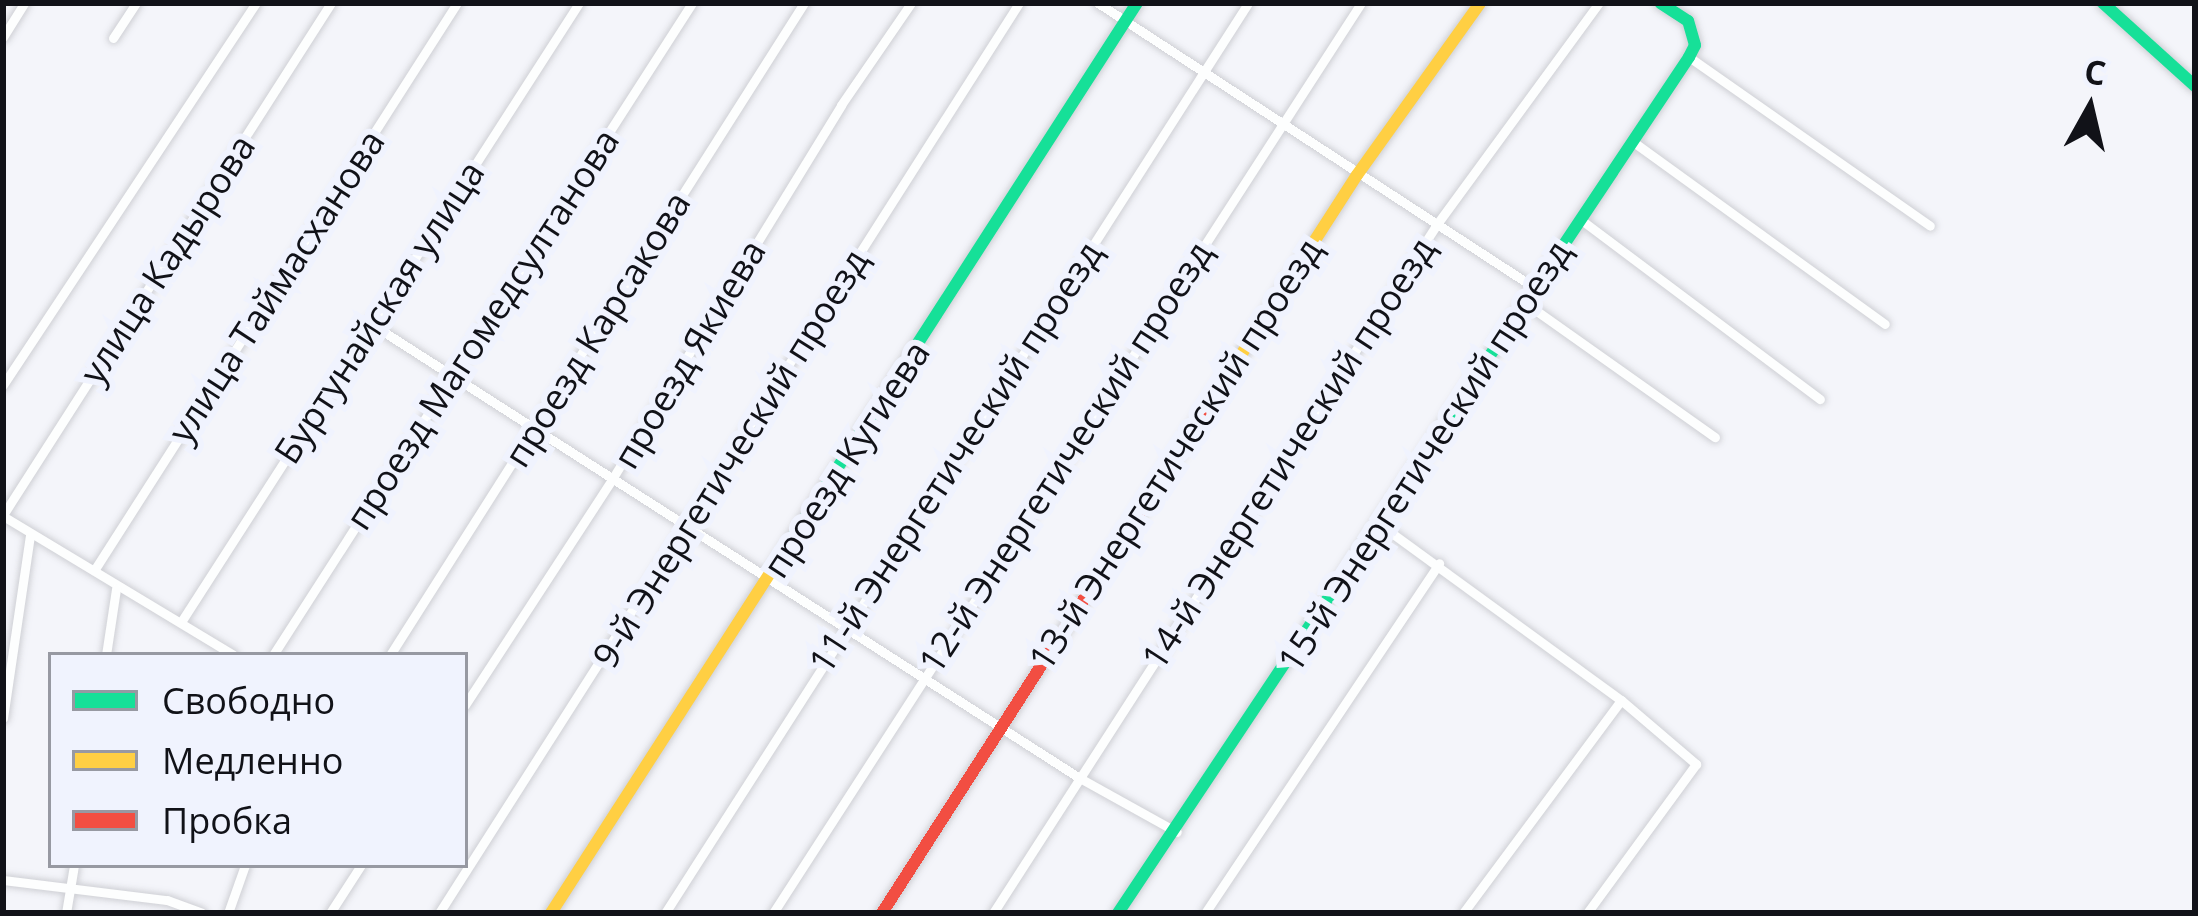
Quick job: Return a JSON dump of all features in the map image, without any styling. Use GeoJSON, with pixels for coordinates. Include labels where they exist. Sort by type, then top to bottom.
{"type":"FeatureCollection","features":[{"type":"Feature","properties":{"kind":"main road","name":"проезд Кугиева"},"geometry":{"type":"LineString","coordinates":[[551,913],[1137,3]]}},
{"type":"Feature","properties":{"kind":"main road","name":"13-й Энергетический проезд"},"geometry":{"type":"LineString","coordinates":[[882,913],[1357,175],[1480,3]]}},
{"type":"Feature","properties":{"kind":"main road"},"geometry":{"type":"LineString","coordinates":[[1660,3],[1688,21],[1695,45],[1689,57]]}},
{"type":"Feature","properties":{"kind":"main road"},"geometry":{"type":"LineString","coordinates":[[2103,3],[2195,86]]}},
{"type":"Feature","properties":{"kind":"main road","name":"15-й Энергетический проезд"},"geometry":{"type":"LineString","coordinates":[[1118,913],[1177,832],[1689,57]]}},
{"type":"Feature","properties":{"kind":"street"},"geometry":{"type":"LineString","coordinates":[[3,37],[24,3]]}},
{"type":"Feature","properties":{"kind":"street"},"geometry":{"type":"LineString","coordinates":[[113,38],[136,3]]}},
{"type":"Feature","properties":{"kind":"street"},"geometry":{"type":"LineString","coordinates":[[3,385],[256,3]]}},
{"type":"Feature","properties":{"kind":"street","name":"улица Кадырова"},"geometry":{"type":"LineString","coordinates":[[3,515],[331,3]]}},
{"type":"Feature","properties":{"kind":"street","name":"улица Таймасханова"},"geometry":{"type":"LineString","coordinates":[[95,569],[458,3]]}},
{"type":"Feature","properties":{"kind":"street","name":"Буртунайская улица"},"geometry":{"type":"LineString","coordinates":[[181,622],[579,3]]}},
{"type":"Feature","properties":{"kind":"street","name":"проезд Магомедсултанова"},"geometry":{"type":"LineString","coordinates":[[276,652],[692,3]]}},
{"type":"Feature","properties":{"kind":"street","name":"проезд Карсакова"},"geometry":{"type":"LineString","coordinates":[[392,652],[804,3]]}},
{"type":"Feature","properties":{"kind":"street","name":"проезд Якиева"},"geometry":{"type":"LineString","coordinates":[[468,700],[614,476],[841,105],[911,3]]}},
{"type":"Feature","properties":{"kind":"street","name":"9-й Энергетический проезд"},"geometry":{"type":"LineString","coordinates":[[440,913],[1019,3]]}},
{"type":"Feature","properties":{"kind":"street"},"geometry":{"type":"LineString","coordinates":[[1098,3],[1535,288]]}},
{"type":"Feature","properties":{"kind":"street","name":"11-й Энергетический проезд"},"geometry":{"type":"LineString","coordinates":[[665,913],[1248,3]]}},
{"type":"Feature","properties":{"kind":"street","name":"12-й Энергетический проезд"},"geometry":{"type":"LineString","coordinates":[[773,913],[1360,3]]}},
{"type":"Feature","properties":{"kind":"street","name":"14-й Энергетический проезд"},"geometry":{"type":"LineString","coordinates":[[993,913],[1437,224],[1599,3]]}},
{"type":"Feature","properties":{"kind":"street"},"geometry":{"type":"LineString","coordinates":[[1689,57],[1930,226]]}},
{"type":"Feature","properties":{"kind":"street"},"geometry":{"type":"LineString","coordinates":[[1633,141],[1885,323]]}},
{"type":"Feature","properties":{"kind":"street"},"geometry":{"type":"LineString","coordinates":[[1580,219],[1820,399]]}},
{"type":"Feature","properties":{"kind":"street"},"geometry":{"type":"LineString","coordinates":[[1524,302],[1715,436]]}},
{"type":"Feature","properties":{"kind":"street"},"geometry":{"type":"LineString","coordinates":[[370,323],[689,524],[767,581],[924,674],[1078,777],[1177,832]]}},
{"type":"Feature","properties":{"kind":"street"},"geometry":{"type":"LineString","coordinates":[[3,515],[95,569],[116,589],[228,652]]}},
{"type":"Feature","properties":{"kind":"street"},"geometry":{"type":"LineString","coordinates":[[1378,523],[1439,562],[1621,700],[1696,764],[1587,913]]}},
{"type":"Feature","properties":{"kind":"street"},"geometry":{"type":"LineString","coordinates":[[3,718],[30,535]]}},
{"type":"Feature","properties":{"kind":"street"},"geometry":{"type":"LineString","coordinates":[[1205,913],[1439,562]]}},
{"type":"Feature","properties":{"kind":"street"},"geometry":{"type":"LineString","coordinates":[[106,652],[116,589]]}},
{"type":"Feature","properties":{"kind":"street"},"geometry":{"type":"LineString","coordinates":[[1463,913],[1621,700]]}},
{"type":"Feature","properties":{"kind":"street"},"geometry":{"type":"LineString","coordinates":[[66,913],[73,868]]}},
{"type":"Feature","properties":{"kind":"street"},"geometry":{"type":"LineString","coordinates":[[228,913],[244,868]]}},
{"type":"Feature","properties":{"kind":"street"},"geometry":{"type":"LineString","coordinates":[[330,913],[359,868]]}},
{"type":"Feature","properties":{"kind":"street"},"geometry":{"type":"LineString","coordinates":[[3,880],[167,900],[202,913]]}},
{"type":"Feature","properties":{"kind":"street"},"geometry":{"type":"LineString","coordinates":[[164,913],[167,900]]}},
{"type":"Feature","properties":{"kind":"traffic: fast"},"geometry":{"type":"LineString","coordinates":[[773,568],[1137,3]]}},
{"type":"Feature","properties":{"kind":"traffic: fast"},"geometry":{"type":"LineString","coordinates":[[1118,913],[1689,57],[1695,45],[1688,21],[1660,3]]}},
{"type":"Feature","properties":{"kind":"traffic: fast"},"geometry":{"type":"LineString","coordinates":[[2103,3],[2195,86]]}},
{"type":"Feature","properties":{"kind":"traffic: slow"},"geometry":{"type":"LineString","coordinates":[[1221,386],[1357,175],[1480,3]]}},
{"type":"Feature","properties":{"kind":"traffic: slow"},"geometry":{"type":"LineString","coordinates":[[551,913],[773,568]]}},
{"type":"Feature","properties":{"kind":"traffic: jam"},"geometry":{"type":"LineString","coordinates":[[882,913],[1221,386]]}}]}
